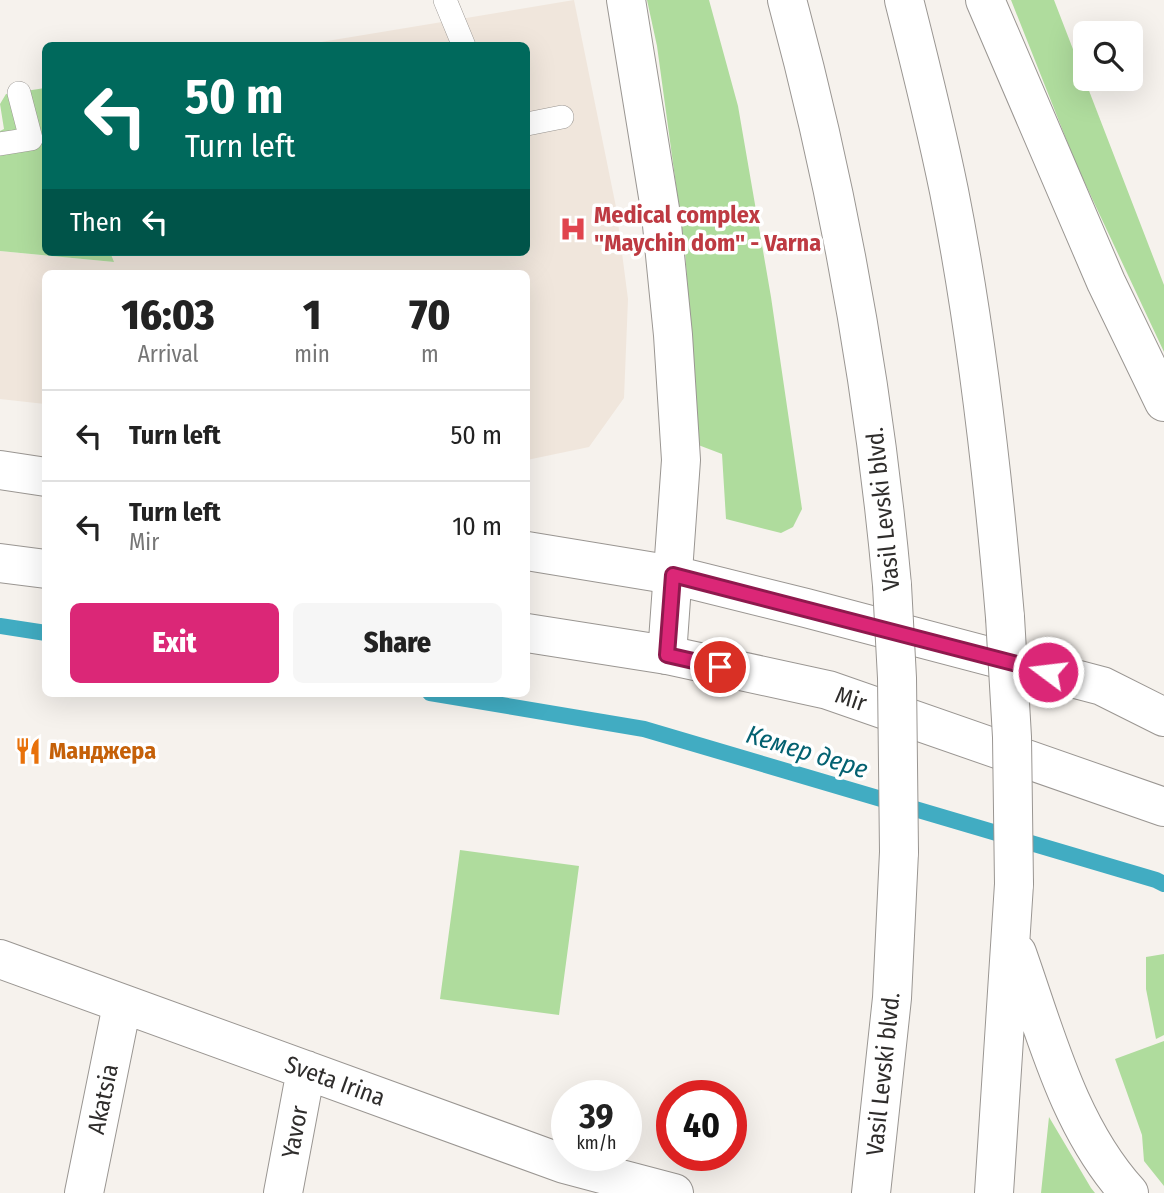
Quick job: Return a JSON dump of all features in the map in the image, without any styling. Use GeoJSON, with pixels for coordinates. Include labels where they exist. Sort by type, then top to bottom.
{"type":"FeatureCollection","features":[{"type":"Feature","properties":{"kind":"main road"},"geometry":{"type":"LineString","coordinates":[[626,0],[661,215],[673,335],[681,460],[667,655]]}},
{"type":"Feature","properties":{"kind":"main road","name":"Vasil Levski blvd."},"geometry":{"type":"LineString","coordinates":[[788,0],[816,107],[868,373],[892,585],[897,678],[899,852],[892,998],[871,1193]]}},
{"type":"Feature","properties":{"kind":"main road"},"geometry":{"type":"LineString","coordinates":[[904,0],[949,191],[965,279],[989,451],[1005,617],[1012,737],[1014,884],[994,1193]]}},
{"type":"Feature","properties":{"kind":"main road"},"geometry":{"type":"LineString","coordinates":[[985,0],[1106,282],[1164,401]]}},
{"type":"Feature","properties":{"kind":"main road"},"geometry":{"type":"LineString","coordinates":[[0,470],[42,476]]}},
{"type":"Feature","properties":{"kind":"main road"},"geometry":{"type":"LineString","coordinates":[[530,551],[673,575],[1102,686],[1164,717]]}},
{"type":"Feature","properties":{"kind":"main road"},"geometry":{"type":"LineString","coordinates":[[0,563],[42,568]]}},
{"type":"Feature","properties":{"kind":"main road","name":"Mir"},"geometry":{"type":"LineString","coordinates":[[530,633],[667,655],[828,690],[1164,807]]}},
{"type":"Feature","properties":{"kind":"main road"},"geometry":{"type":"LineString","coordinates":[[1011,937],[1072,1104],[1094,1148],[1129,1193]]}},
{"type":"Feature","properties":{"kind":"main road","name":"Sveta Irina"},"geometry":{"type":"LineString","coordinates":[[0,959],[564,1164],[674,1193]]}},
{"type":"Feature","properties":{"kind":"main road","name":"Akatsia"},"geometry":{"type":"LineString","coordinates":[[83,1193],[122,1005]]}},
{"type":"Feature","properties":{"kind":"main road","name":"Yavor"},"geometry":{"type":"LineString","coordinates":[[283,1193],[306,1070]]}},
{"type":"Feature","properties":{"kind":"lane"},"geometry":{"type":"LineString","coordinates":[[445,0],[462,42]]}},
{"type":"Feature","properties":{"kind":"lane"},"geometry":{"type":"LineString","coordinates":[[0,144],[31,139],[19,93]]}},
{"type":"Feature","properties":{"kind":"lane"},"geometry":{"type":"LineString","coordinates":[[530,123],[562,117]]}},
{"type":"Feature","properties":{"kind":"shaded area","name":"Medical complex \"Maychin dom\" - Varna"},"geometry":{"type":"Polygon","coordinates":[[[574,0],[616,207],[628,299],[624,398],[589,447],[530,459],[530,270],[42,270],[42,404],[0,399],[0,251],[113,262],[111,256],[530,256],[530,42],[321,42],[574,0]]]}},
{"type":"Feature","properties":{"kind":"green space"},"geometry":{"type":"Polygon","coordinates":[[[647,0],[709,0],[738,106],[771,297],[802,509],[793,527],[781,533],[726,519],[722,454],[693,443],[693,362],[685,251],[657,46],[647,0]]]}},
{"type":"Feature","properties":{"kind":"green space"},"geometry":{"type":"Polygon","coordinates":[[[1011,0],[1054,0],[1073,49],[1073,91],[1089,91],[1164,285],[1164,352],[1076,164],[1011,0]]]}},
{"type":"Feature","properties":{"kind":"green space"},"geometry":{"type":"Polygon","coordinates":[[[42,88],[42,255],[0,251],[0,131],[4,129],[0,104],[6,94],[42,88]]]}},
{"type":"Feature","properties":{"kind":"green space"},"geometry":{"type":"Polygon","coordinates":[[[52,256],[112,256],[114,262],[52,256]]]}},
{"type":"Feature","properties":{"kind":"green space"},"geometry":{"type":"Polygon","coordinates":[[[460,850],[579,866],[559,1015],[440,999],[460,850]]]}},
{"type":"Feature","properties":{"kind":"green space"},"geometry":{"type":"Polygon","coordinates":[[[1164,954],[1164,1035],[1156,1039],[1146,989],[1146,957],[1164,954]]]}},
{"type":"Feature","properties":{"kind":"green space"},"geometry":{"type":"Polygon","coordinates":[[[1164,1041],[1164,1186],[1144,1161],[1142,1135],[1115,1059],[1164,1041]]]}},
{"type":"Feature","properties":{"kind":"green space"},"geometry":{"type":"Polygon","coordinates":[[[1049,1117],[1091,1188],[1095,1193],[1041,1193],[1049,1117]]]}},
{"type":"Feature","properties":{"kind":"waterway","name":"Кемер дере"},"geometry":{"type":"LineString","coordinates":[[0,626],[42,632]]}},
{"type":"Feature","properties":{"kind":"waterway","name":"Кемер дере"},"geometry":{"type":"LineString","coordinates":[[454,697],[644,729],[1164,884]]}},
{"type":"Feature","properties":{"kind":"place","name":"Medical complex \"Maychin dom\" - Varna"},"geometry":{"type":"Point","coordinates":[573,229]}},
{"type":"Feature","properties":{"kind":"place","name":"Манджера"},"geometry":{"type":"Point","coordinates":[28,751]}},
{"type":"Feature","properties":{"kind":"route"},"geometry":{"type":"LineString","coordinates":[[720,667],[667,655],[673,575],[1048,672]]}}]}
